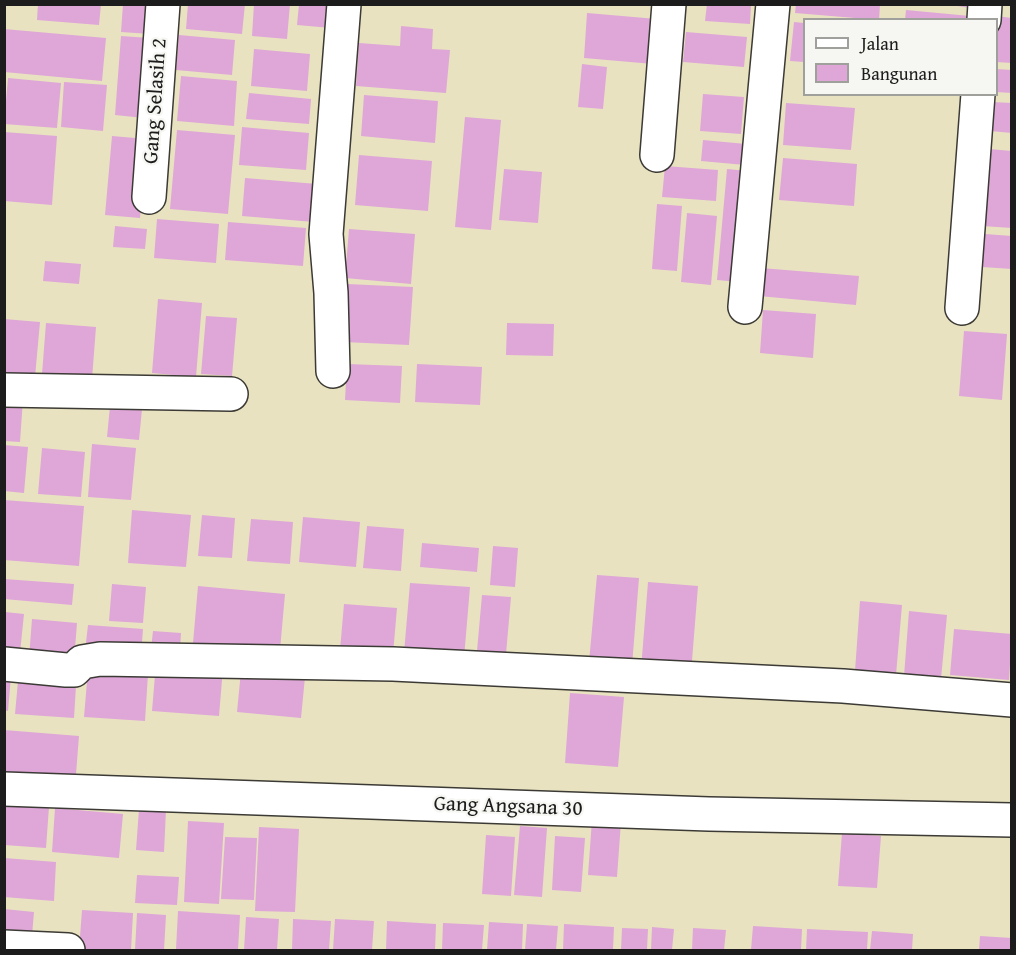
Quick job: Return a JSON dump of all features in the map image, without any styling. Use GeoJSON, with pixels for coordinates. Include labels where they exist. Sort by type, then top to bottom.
{"type":"FeatureCollection","features":[{"type":"Feature","properties":{"kind":"street","name":"Gang Selasih 2"},"geometry":{"type":"LineString","coordinates":[[149,197],[163,4]]}},
{"type":"Feature","properties":{"kind":"street"},"geometry":{"type":"LineString","coordinates":[[333,371],[331,293],[326,234],[344,4]]}},
{"type":"Feature","properties":{"kind":"street"},"geometry":{"type":"LineString","coordinates":[[657,155],[669,4]]}},
{"type":"Feature","properties":{"kind":"street"},"geometry":{"type":"LineString","coordinates":[[745,307],[773,4]]}},
{"type":"Feature","properties":{"kind":"street"},"geometry":{"type":"LineString","coordinates":[[962,308],[978,96]]}},
{"type":"Feature","properties":{"kind":"street"},"geometry":{"type":"LineString","coordinates":[[4,390],[231,393]]}},
{"type":"Feature","properties":{"kind":"street"},"geometry":{"type":"LineString","coordinates":[[4,664],[66,670],[74,669],[82,662],[100,659],[393,664],[843,686],[1011,700]]}},
{"type":"Feature","properties":{"kind":"street","name":"Gang Angsana 30"},"geometry":{"type":"LineString","coordinates":[[4,789],[709,814],[1011,820]]}},
{"type":"Feature","properties":{"kind":"street"},"geometry":{"type":"LineString","coordinates":[[4,947],[68,951]]}},
{"type":"Feature","properties":{"kind":"building"},"geometry":{"type":"Polygon","coordinates":[[[38,4],[101,4],[99,25],[37,20],[38,4]]]}},
{"type":"Feature","properties":{"kind":"building"},"geometry":{"type":"Polygon","coordinates":[[[123,4],[152,4],[150,34],[121,32],[123,4]]]}},
{"type":"Feature","properties":{"kind":"building"},"geometry":{"type":"Polygon","coordinates":[[[188,4],[245,4],[242,34],[186,29],[188,4]]]}},
{"type":"Feature","properties":{"kind":"building"},"geometry":{"type":"Polygon","coordinates":[[[254,4],[290,4],[287,39],[252,36],[254,4]]]}},
{"type":"Feature","properties":{"kind":"building"},"geometry":{"type":"Polygon","coordinates":[[[299,4],[333,4],[331,28],[297,25],[299,4]]]}},
{"type":"Feature","properties":{"kind":"building"},"geometry":{"type":"Polygon","coordinates":[[[707,4],[751,4],[750,24],[705,21],[707,4]]]}},
{"type":"Feature","properties":{"kind":"building"},"geometry":{"type":"Polygon","coordinates":[[[796,4],[880,4],[879,18],[795,13],[796,4]]]}},
{"type":"Feature","properties":{"kind":"building"},"geometry":{"type":"Polygon","coordinates":[[[945,4],[971,4],[970,8],[945,4]]]}},
{"type":"Feature","properties":{"kind":"building"},"geometry":{"type":"Polygon","coordinates":[[[906,10],[970,16],[970,18],[905,18],[906,10]]]}},
{"type":"Feature","properties":{"kind":"building"},"geometry":{"type":"Polygon","coordinates":[[[587,13],[657,19],[653,64],[584,58],[587,13]]]}},
{"type":"Feature","properties":{"kind":"building"},"geometry":{"type":"Polygon","coordinates":[[[996,16],[1012,18],[1012,63],[998,62],[998,18],[996,16]]]}},
{"type":"Feature","properties":{"kind":"building"},"geometry":{"type":"Polygon","coordinates":[[[794,22],[803,23],[803,62],[790,61],[794,22]]]}},
{"type":"Feature","properties":{"kind":"building"},"geometry":{"type":"Polygon","coordinates":[[[401,26],[433,29],[432,49],[450,50],[446,93],[356,86],[359,43],[400,46],[401,26]]]}},
{"type":"Feature","properties":{"kind":"building"},"geometry":{"type":"Polygon","coordinates":[[[4,29],[106,38],[102,81],[4,72],[4,29]]]}},
{"type":"Feature","properties":{"kind":"building"},"geometry":{"type":"Polygon","coordinates":[[[686,32],[747,37],[744,67],[683,62],[686,32]]]}},
{"type":"Feature","properties":{"kind":"building"},"geometry":{"type":"Polygon","coordinates":[[[179,35],[235,40],[232,75],[176,70],[179,35]]]}},
{"type":"Feature","properties":{"kind":"building"},"geometry":{"type":"Polygon","coordinates":[[[121,36],[150,38],[144,118],[115,115],[121,36]]]}},
{"type":"Feature","properties":{"kind":"building"},"geometry":{"type":"Polygon","coordinates":[[[254,49],[310,54],[307,91],[251,86],[254,49]]]}},
{"type":"Feature","properties":{"kind":"building"},"geometry":{"type":"Polygon","coordinates":[[[582,64],[607,67],[603,109],[578,107],[582,64]]]}},
{"type":"Feature","properties":{"kind":"building"},"geometry":{"type":"Polygon","coordinates":[[[998,69],[1012,70],[1012,93],[998,92],[998,69]]]}},
{"type":"Feature","properties":{"kind":"building"},"geometry":{"type":"Polygon","coordinates":[[[181,76],[237,81],[234,126],[177,121],[181,76]]]}},
{"type":"Feature","properties":{"kind":"building"},"geometry":{"type":"Polygon","coordinates":[[[8,78],[61,83],[57,128],[4,124],[8,78]]]}},
{"type":"Feature","properties":{"kind":"building"},"geometry":{"type":"Polygon","coordinates":[[[64,82],[107,85],[103,131],[61,127],[64,82]]]}},
{"type":"Feature","properties":{"kind":"building"},"geometry":{"type":"Polygon","coordinates":[[[249,93],[311,99],[309,124],[246,119],[249,93]]]}},
{"type":"Feature","properties":{"kind":"building"},"geometry":{"type":"Polygon","coordinates":[[[703,94],[744,97],[741,134],[700,131],[703,94]]]}},
{"type":"Feature","properties":{"kind":"building"},"geometry":{"type":"Polygon","coordinates":[[[364,95],[438,101],[435,143],[361,136],[364,95]]]}},
{"type":"Feature","properties":{"kind":"building"},"geometry":{"type":"Polygon","coordinates":[[[992,102],[1012,103],[1012,133],[990,131],[992,102]]]}},
{"type":"Feature","properties":{"kind":"building"},"geometry":{"type":"Polygon","coordinates":[[[786,103],[855,108],[851,150],[783,145],[786,103]]]}},
{"type":"Feature","properties":{"kind":"building"},"geometry":{"type":"Polygon","coordinates":[[[465,117],[501,120],[491,230],[455,227],[465,117]]]}},
{"type":"Feature","properties":{"kind":"building"},"geometry":{"type":"Polygon","coordinates":[[[242,127],[309,133],[306,170],[239,165],[242,127]]]}},
{"type":"Feature","properties":{"kind":"building"},"geometry":{"type":"Polygon","coordinates":[[[177,130],[235,135],[228,214],[170,209],[177,130]]]}},
{"type":"Feature","properties":{"kind":"building"},"geometry":{"type":"Polygon","coordinates":[[[4,132],[57,136],[52,205],[4,201],[4,132]]]}},
{"type":"Feature","properties":{"kind":"building"},"geometry":{"type":"Polygon","coordinates":[[[112,136],[147,139],[140,218],[105,215],[112,136]]]}},
{"type":"Feature","properties":{"kind":"building"},"geometry":{"type":"Polygon","coordinates":[[[703,140],[746,144],[745,165],[701,161],[703,140]]]}},
{"type":"Feature","properties":{"kind":"building"},"geometry":{"type":"Polygon","coordinates":[[[989,149],[1012,151],[1012,228],[982,226],[989,149]]]}},
{"type":"Feature","properties":{"kind":"building"},"geometry":{"type":"Polygon","coordinates":[[[359,155],[432,161],[428,211],[355,205],[359,155]]]}},
{"type":"Feature","properties":{"kind":"building"},"geometry":{"type":"Polygon","coordinates":[[[783,158],[857,164],[854,206],[779,200],[783,158]]]}},
{"type":"Feature","properties":{"kind":"building"},"geometry":{"type":"Polygon","coordinates":[[[665,166],[718,170],[716,201],[662,197],[665,166]]]}},
{"type":"Feature","properties":{"kind":"building"},"geometry":{"type":"Polygon","coordinates":[[[504,169],[542,172],[538,223],[499,220],[504,169]]]}},
{"type":"Feature","properties":{"kind":"building"},"geometry":{"type":"Polygon","coordinates":[[[727,169],[748,171],[739,282],[717,280],[727,169]]]}},
{"type":"Feature","properties":{"kind":"building"},"geometry":{"type":"Polygon","coordinates":[[[245,178],[317,184],[314,222],[242,216],[245,178]]]}},
{"type":"Feature","properties":{"kind":"building"},"geometry":{"type":"Polygon","coordinates":[[[657,204],[682,206],[677,271],[652,269],[657,204]]]}},
{"type":"Feature","properties":{"kind":"building"},"geometry":{"type":"Polygon","coordinates":[[[687,213],[717,216],[711,285],[681,282],[687,213]]]}},
{"type":"Feature","properties":{"kind":"building"},"geometry":{"type":"Polygon","coordinates":[[[157,219],[219,224],[216,263],[154,258],[157,219]]]}},
{"type":"Feature","properties":{"kind":"building"},"geometry":{"type":"Polygon","coordinates":[[[228,222],[306,228],[303,266],[225,260],[228,222]]]}},
{"type":"Feature","properties":{"kind":"building"},"geometry":{"type":"Polygon","coordinates":[[[115,226],[147,229],[145,249],[113,247],[115,226]]]}},
{"type":"Feature","properties":{"kind":"building"},"geometry":{"type":"Polygon","coordinates":[[[349,229],[415,234],[411,284],[345,278],[349,229]]]}},
{"type":"Feature","properties":{"kind":"building"},"geometry":{"type":"Polygon","coordinates":[[[985,234],[1012,236],[1012,269],[982,267],[985,234]]]}},
{"type":"Feature","properties":{"kind":"building"},"geometry":{"type":"Polygon","coordinates":[[[45,261],[81,264],[79,284],[43,281],[45,261]]]}},
{"type":"Feature","properties":{"kind":"building"},"geometry":{"type":"Polygon","coordinates":[[[761,268],[859,276],[856,305],[759,296],[761,268]]]}},
{"type":"Feature","properties":{"kind":"building"},"geometry":{"type":"Polygon","coordinates":[[[347,284],[413,287],[409,345],[344,342],[347,284]]]}},
{"type":"Feature","properties":{"kind":"building"},"geometry":{"type":"Polygon","coordinates":[[[158,299],[202,303],[196,377],[152,373],[158,299]]]}},
{"type":"Feature","properties":{"kind":"building"},"geometry":{"type":"Polygon","coordinates":[[[763,310],[816,314],[813,358],[760,353],[763,310]]]}},
{"type":"Feature","properties":{"kind":"building"},"geometry":{"type":"Polygon","coordinates":[[[206,316],[237,318],[232,376],[201,374],[206,316]]]}},
{"type":"Feature","properties":{"kind":"building"},"geometry":{"type":"Polygon","coordinates":[[[4,319],[40,322],[34,388],[4,386],[4,319]]]}},
{"type":"Feature","properties":{"kind":"building"},"geometry":{"type":"Polygon","coordinates":[[[46,323],[96,327],[92,379],[42,374],[46,323]]]}},
{"type":"Feature","properties":{"kind":"building"},"geometry":{"type":"Polygon","coordinates":[[[507,323],[554,324],[553,356],[506,355],[507,323]]]}},
{"type":"Feature","properties":{"kind":"building"},"geometry":{"type":"Polygon","coordinates":[[[964,331],[1007,334],[1002,400],[959,396],[964,331]]]}},
{"type":"Feature","properties":{"kind":"building"},"geometry":{"type":"Polygon","coordinates":[[[347,364],[402,366],[400,403],[345,400],[347,364]]]}},
{"type":"Feature","properties":{"kind":"building"},"geometry":{"type":"Polygon","coordinates":[[[417,364],[482,367],[480,405],[415,402],[417,364]]]}},
{"type":"Feature","properties":{"kind":"building"},"geometry":{"type":"Polygon","coordinates":[[[111,396],[143,399],[139,440],[107,437],[111,396]]]}},
{"type":"Feature","properties":{"kind":"building"},"geometry":{"type":"Polygon","coordinates":[[[4,397],[23,399],[20,442],[4,441],[4,397]]]}},
{"type":"Feature","properties":{"kind":"building"},"geometry":{"type":"Polygon","coordinates":[[[92,444],[136,448],[131,500],[88,497],[92,444]]]}},
{"type":"Feature","properties":{"kind":"building"},"geometry":{"type":"Polygon","coordinates":[[[4,445],[28,447],[24,493],[4,491],[4,445]]]}},
{"type":"Feature","properties":{"kind":"building"},"geometry":{"type":"Polygon","coordinates":[[[42,448],[85,452],[81,497],[38,494],[42,448]]]}},
{"type":"Feature","properties":{"kind":"building"},"geometry":{"type":"Polygon","coordinates":[[[4,500],[84,506],[79,566],[4,560],[4,500]]]}},
{"type":"Feature","properties":{"kind":"building"},"geometry":{"type":"Polygon","coordinates":[[[132,510],[191,515],[186,567],[128,563],[132,510]]]}},
{"type":"Feature","properties":{"kind":"building"},"geometry":{"type":"Polygon","coordinates":[[[202,515],[235,518],[232,558],[198,556],[202,515]]]}},
{"type":"Feature","properties":{"kind":"building"},"geometry":{"type":"Polygon","coordinates":[[[303,517],[360,522],[356,567],[299,562],[303,517]]]}},
{"type":"Feature","properties":{"kind":"building"},"geometry":{"type":"Polygon","coordinates":[[[251,519],[293,522],[290,564],[247,561],[251,519]]]}},
{"type":"Feature","properties":{"kind":"building"},"geometry":{"type":"Polygon","coordinates":[[[367,526],[404,529],[401,571],[363,568],[367,526]]]}},
{"type":"Feature","properties":{"kind":"building"},"geometry":{"type":"Polygon","coordinates":[[[422,543],[479,548],[477,572],[420,567],[422,543]]]}},
{"type":"Feature","properties":{"kind":"building"},"geometry":{"type":"Polygon","coordinates":[[[493,546],[518,548],[515,587],[490,585],[493,546]]]}},
{"type":"Feature","properties":{"kind":"building"},"geometry":{"type":"Polygon","coordinates":[[[597,575],[639,578],[632,666],[589,662],[597,575]]]}},
{"type":"Feature","properties":{"kind":"building"},"geometry":{"type":"Polygon","coordinates":[[[4,579],[74,584],[72,605],[4,599],[4,579]]]}},
{"type":"Feature","properties":{"kind":"building"},"geometry":{"type":"Polygon","coordinates":[[[648,582],[698,586],[691,673],[641,669],[648,582]]]}},
{"type":"Feature","properties":{"kind":"building"},"geometry":{"type":"Polygon","coordinates":[[[410,583],[470,587],[464,658],[404,653],[410,583]]]}},
{"type":"Feature","properties":{"kind":"building"},"geometry":{"type":"Polygon","coordinates":[[[112,584],[146,587],[143,623],[109,621],[112,584]]]}},
{"type":"Feature","properties":{"kind":"building"},"geometry":{"type":"Polygon","coordinates":[[[198,586],[285,594],[280,650],[193,643],[198,586]]]}},
{"type":"Feature","properties":{"kind":"building"},"geometry":{"type":"Polygon","coordinates":[[[482,595],[511,597],[506,654],[477,651],[482,595]]]}},
{"type":"Feature","properties":{"kind":"building"},"geometry":{"type":"Polygon","coordinates":[[[860,601],[902,605],[896,675],[855,671],[860,601]]]}},
{"type":"Feature","properties":{"kind":"building"},"geometry":{"type":"Polygon","coordinates":[[[344,604],[397,608],[393,654],[340,650],[344,604]]]}},
{"type":"Feature","properties":{"kind":"building"},"geometry":{"type":"Polygon","coordinates":[[[909,611],[947,615],[941,679],[904,676],[909,611]]]}},
{"type":"Feature","properties":{"kind":"building"},"geometry":{"type":"Polygon","coordinates":[[[5,612],[24,614],[20,653],[5,652],[5,612]]]}},
{"type":"Feature","properties":{"kind":"building"},"geometry":{"type":"Polygon","coordinates":[[[32,619],[77,623],[74,661],[29,658],[32,619]]]}},
{"type":"Feature","properties":{"kind":"building"},"geometry":{"type":"Polygon","coordinates":[[[88,625],[143,629],[141,656],[85,651],[88,625]]]}},
{"type":"Feature","properties":{"kind":"building"},"geometry":{"type":"Polygon","coordinates":[[[954,629],[1012,634],[1009,680],[950,675],[954,629]]]}},
{"type":"Feature","properties":{"kind":"building"},"geometry":{"type":"Polygon","coordinates":[[[153,631],[181,633],[180,651],[151,649],[153,631]]]}},
{"type":"Feature","properties":{"kind":"building"},"geometry":{"type":"Polygon","coordinates":[[[156,663],[223,668],[219,716],[152,711],[156,663]]]}},
{"type":"Feature","properties":{"kind":"building"},"geometry":{"type":"Polygon","coordinates":[[[88,670],[148,674],[145,721],[84,717],[88,670]]]}},
{"type":"Feature","properties":{"kind":"building"},"geometry":{"type":"Polygon","coordinates":[[[241,671],[305,677],[301,718],[237,712],[241,671]]]}},
{"type":"Feature","properties":{"kind":"building"},"geometry":{"type":"Polygon","coordinates":[[[4,676],[11,676],[8,711],[4,710],[4,676]]]}},
{"type":"Feature","properties":{"kind":"building"},"geometry":{"type":"Polygon","coordinates":[[[18,681],[76,686],[74,718],[15,714],[18,681]]]}},
{"type":"Feature","properties":{"kind":"building"},"geometry":{"type":"Polygon","coordinates":[[[570,693],[624,697],[618,767],[565,763],[570,693]]]}},
{"type":"Feature","properties":{"kind":"building"},"geometry":{"type":"Polygon","coordinates":[[[4,730],[79,736],[75,787],[4,782],[4,730]]]}},
{"type":"Feature","properties":{"kind":"building"},"geometry":{"type":"Polygon","coordinates":[[[4,804],[49,807],[46,848],[4,845],[4,804]]]}},
{"type":"Feature","properties":{"kind":"building"},"geometry":{"type":"Polygon","coordinates":[[[55,808],[123,814],[119,858],[52,852],[55,808]]]}},
{"type":"Feature","properties":{"kind":"building"},"geometry":{"type":"Polygon","coordinates":[[[139,809],[166,810],[164,852],[136,850],[139,809]]]}},
{"type":"Feature","properties":{"kind":"building"},"geometry":{"type":"Polygon","coordinates":[[[592,820],[621,822],[617,877],[588,875],[592,820]]]}},
{"type":"Feature","properties":{"kind":"building"},"geometry":{"type":"Polygon","coordinates":[[[188,821],[224,823],[219,904],[184,902],[188,821]]]}},
{"type":"Feature","properties":{"kind":"building"},"geometry":{"type":"Polygon","coordinates":[[[520,826],[547,828],[542,897],[514,895],[520,826]]]}},
{"type":"Feature","properties":{"kind":"building"},"geometry":{"type":"Polygon","coordinates":[[[259,827],[299,829],[295,912],[255,911],[259,827]]]}},
{"type":"Feature","properties":{"kind":"building"},"geometry":{"type":"Polygon","coordinates":[[[842,833],[881,836],[877,888],[838,886],[842,833]]]}},
{"type":"Feature","properties":{"kind":"building"},"geometry":{"type":"Polygon","coordinates":[[[486,835],[515,837],[511,896],[482,894],[486,835]]]}},
{"type":"Feature","properties":{"kind":"building"},"geometry":{"type":"Polygon","coordinates":[[[555,836],[585,838],[581,892],[552,890],[555,836]]]}},
{"type":"Feature","properties":{"kind":"building"},"geometry":{"type":"Polygon","coordinates":[[[225,837],[257,838],[254,900],[221,899],[225,837]]]}},
{"type":"Feature","properties":{"kind":"building"},"geometry":{"type":"Polygon","coordinates":[[[4,858],[56,862],[54,901],[4,897],[4,858]]]}},
{"type":"Feature","properties":{"kind":"building"},"geometry":{"type":"Polygon","coordinates":[[[137,875],[179,877],[177,905],[135,903],[137,875]]]}},
{"type":"Feature","properties":{"kind":"building"},"geometry":{"type":"Polygon","coordinates":[[[4,909],[34,912],[31,947],[4,945],[4,909]]]}},
{"type":"Feature","properties":{"kind":"building"},"geometry":{"type":"Polygon","coordinates":[[[82,910],[133,913],[131,950],[79,950],[82,910]]]}},
{"type":"Feature","properties":{"kind":"building"},"geometry":{"type":"Polygon","coordinates":[[[178,911],[240,915],[238,950],[176,949],[178,911]]]}},
{"type":"Feature","properties":{"kind":"building"},"geometry":{"type":"Polygon","coordinates":[[[137,913],[166,915],[164,950],[135,950],[137,913]]]}},
{"type":"Feature","properties":{"kind":"building"},"geometry":{"type":"Polygon","coordinates":[[[246,917],[279,919],[277,950],[244,950],[246,917]]]}},
{"type":"Feature","properties":{"kind":"building"},"geometry":{"type":"Polygon","coordinates":[[[293,919],[331,921],[329,950],[292,950],[293,919]]]}},
{"type":"Feature","properties":{"kind":"building"},"geometry":{"type":"Polygon","coordinates":[[[335,919],[374,921],[372,950],[333,950],[335,919]]]}},
{"type":"Feature","properties":{"kind":"building"},"geometry":{"type":"Polygon","coordinates":[[[387,921],[436,924],[435,950],[386,950],[387,921]]]}},
{"type":"Feature","properties":{"kind":"building"},"geometry":{"type":"Polygon","coordinates":[[[489,922],[523,924],[522,950],[487,950],[489,922]]]}},
{"type":"Feature","properties":{"kind":"building"},"geometry":{"type":"Polygon","coordinates":[[[443,923],[484,925],[482,950],[442,950],[443,923]]]}},
{"type":"Feature","properties":{"kind":"building"},"geometry":{"type":"Polygon","coordinates":[[[527,924],[558,926],[556,950],[525,950],[527,924]]]}},
{"type":"Feature","properties":{"kind":"building"},"geometry":{"type":"Polygon","coordinates":[[[564,924],[614,927],[613,950],[563,950],[564,924]]]}},
{"type":"Feature","properties":{"kind":"building"},"geometry":{"type":"Polygon","coordinates":[[[753,926],[802,929],[801,950],[751,950],[753,926]]]}},
{"type":"Feature","properties":{"kind":"building"},"geometry":{"type":"Polygon","coordinates":[[[652,927],[674,929],[672,950],[651,950],[652,927]]]}},
{"type":"Feature","properties":{"kind":"building"},"geometry":{"type":"Polygon","coordinates":[[[622,928],[648,929],[647,950],[621,950],[622,928]]]}},
{"type":"Feature","properties":{"kind":"building"},"geometry":{"type":"Polygon","coordinates":[[[693,928],[726,930],[724,950],[692,950],[693,928]]]}},
{"type":"Feature","properties":{"kind":"building"},"geometry":{"type":"Polygon","coordinates":[[[807,929],[868,932],[867,950],[806,950],[807,929]]]}},
{"type":"Feature","properties":{"kind":"building"},"geometry":{"type":"Polygon","coordinates":[[[872,931],[913,934],[912,950],[870,950],[872,931]]]}},
{"type":"Feature","properties":{"kind":"building"},"geometry":{"type":"Polygon","coordinates":[[[980,936],[1012,938],[1012,950],[979,950],[980,936]]]}}]}
